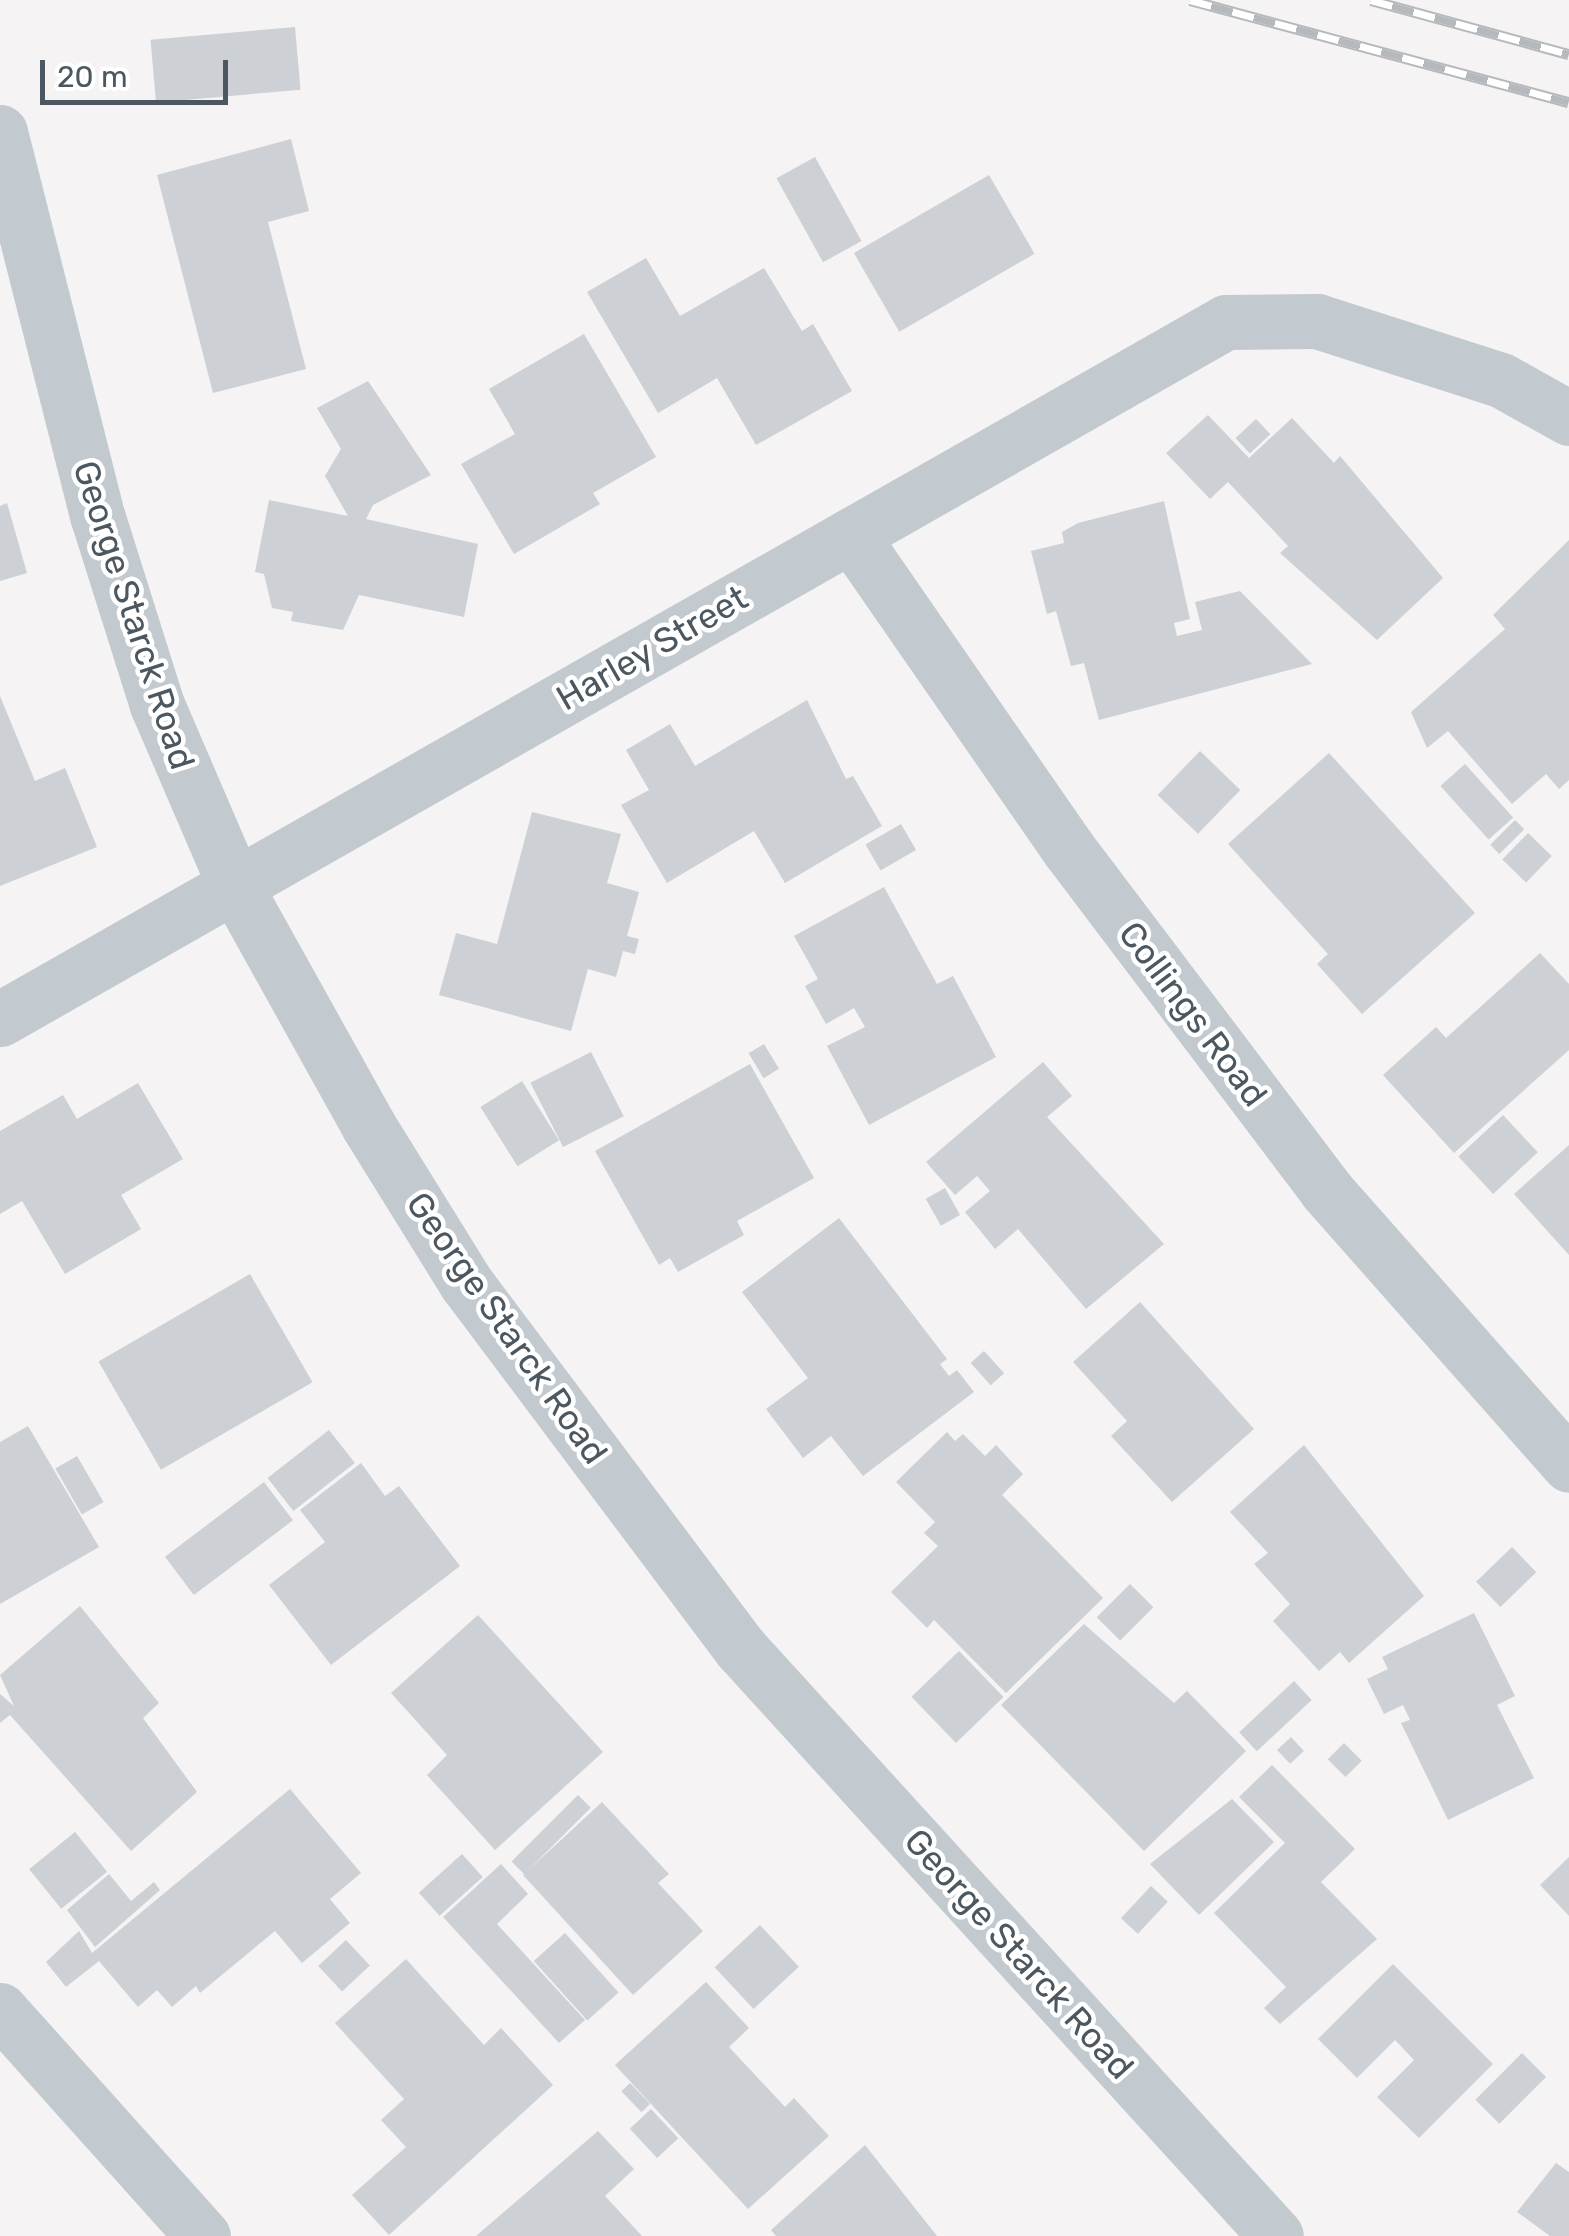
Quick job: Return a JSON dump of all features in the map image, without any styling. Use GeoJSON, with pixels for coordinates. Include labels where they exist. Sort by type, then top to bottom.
{"type":"FeatureCollection","features":[{"type":"Feature","properties":{"kind":"street","name":"George Starck Road"},"geometry":{"type":"LineString","coordinates":[[0,132],[98,518],[157,705],[234,884],[466,1283],[742,1649],[1276,2236]]}},
{"type":"Feature","properties":{"kind":"street","name":"Harley Street"},"geometry":{"type":"LineString","coordinates":[[0,1020],[1226,322],[1316,321],[1501,380],[1569,418]]}},
{"type":"Feature","properties":{"kind":"street","name":"Collings Road"},"geometry":{"type":"LineString","coordinates":[[850,535],[1070,851],[1326,1190],[1569,1465]]}},
{"type":"Feature","properties":{"kind":"street"},"geometry":{"type":"LineString","coordinates":[[0,2010],[203,2236]]}},
{"type":"Feature","properties":{"kind":"building"},"geometry":{"type":"Polygon","coordinates":[[[295,27],[300,90],[156,102],[151,40],[295,27]]]}},
{"type":"Feature","properties":{"kind":"building"},"geometry":{"type":"Polygon","coordinates":[[[291,139],[309,211],[268,222],[306,369],[213,393],[157,175],[291,139]]]}},
{"type":"Feature","properties":{"kind":"building"},"geometry":{"type":"Polygon","coordinates":[[[815,157],[862,241],[823,262],[777,178],[815,157]]]}},
{"type":"Feature","properties":{"kind":"building"},"geometry":{"type":"Polygon","coordinates":[[[989,175],[1034,254],[899,332],[854,253],[989,175]]]}},
{"type":"Feature","properties":{"kind":"building"},"geometry":{"type":"Polygon","coordinates":[[[646,258],[680,316],[764,268],[802,331],[813,324],[852,391],[756,445],[717,378],[658,413],[587,292],[646,258]]]}},
{"type":"Feature","properties":{"kind":"building"},"geometry":{"type":"Polygon","coordinates":[[[584,334],[656,457],[593,493],[600,504],[514,554],[461,464],[515,434],[489,389],[584,334]]]}},
{"type":"Feature","properties":{"kind":"building"},"geometry":{"type":"Polygon","coordinates":[[[368,381],[431,475],[373,505],[366,519],[478,544],[464,617],[359,595],[343,630],[291,621],[293,612],[272,608],[264,574],[255,572],[269,500],[348,516],[325,476],[341,449],[317,408],[368,381]]]}},
{"type":"Feature","properties":{"kind":"building"},"geometry":{"type":"Polygon","coordinates":[[[1208,415],[1249,458],[1292,418],[1334,463],[1340,456],[1443,578],[1377,640],[1280,553],[1288,546],[1228,482],[1210,499],[1166,453],[1208,415]]]}},
{"type":"Feature","properties":{"kind":"building"},"geometry":{"type":"Polygon","coordinates":[[[1256,419],[1270,434],[1250,453],[1236,438],[1256,419]]]}},
{"type":"Feature","properties":{"kind":"building"},"geometry":{"type":"Polygon","coordinates":[[[1164,501],[1190,619],[1174,623],[1177,636],[1202,630],[1195,602],[1240,591],[1312,664],[1099,720],[1084,663],[1071,666],[1056,611],[1047,614],[1031,551],[1064,543],[1062,532],[1078,523],[1164,501]]]}},
{"type":"Feature","properties":{"kind":"building"},"geometry":{"type":"Polygon","coordinates":[[[7,503],[27,573],[0,581],[0,506],[7,503]]]}},
{"type":"Feature","properties":{"kind":"building"},"geometry":{"type":"Polygon","coordinates":[[[1569,540],[1569,780],[1559,789],[1546,774],[1512,804],[1448,731],[1427,748],[1411,712],[1505,629],[1493,615],[1569,540]]]}},
{"type":"Feature","properties":{"kind":"building"},"geometry":{"type":"Polygon","coordinates":[[[0,696],[35,781],[65,768],[97,847],[0,886],[0,696]]]}},
{"type":"Feature","properties":{"kind":"building"},"geometry":{"type":"Polygon","coordinates":[[[807,700],[846,779],[853,776],[882,826],[785,883],[754,831],[667,883],[621,805],[649,790],[626,750],[670,724],[695,766],[807,700]]]}},
{"type":"Feature","properties":{"kind":"building"},"geometry":{"type":"Polygon","coordinates":[[[1200,751],[1240,790],[1198,834],[1158,795],[1200,751]]]}},
{"type":"Feature","properties":{"kind":"building"},"geometry":{"type":"Polygon","coordinates":[[[1329,753],[1475,913],[1362,1014],[1317,964],[1328,954],[1228,844],[1329,753]]]}},
{"type":"Feature","properties":{"kind":"building"},"geometry":{"type":"Polygon","coordinates":[[[1465,764],[1513,818],[1489,840],[1440,786],[1465,764]]]}},
{"type":"Feature","properties":{"kind":"building"},"geometry":{"type":"Polygon","coordinates":[[[532,812],[621,834],[607,883],[639,892],[627,936],[639,939],[635,954],[623,951],[616,977],[588,969],[571,1031],[439,995],[456,933],[497,944],[532,812]]]}},
{"type":"Feature","properties":{"kind":"building"},"geometry":{"type":"Polygon","coordinates":[[[1515,820],[1524,829],[1499,854],[1490,845],[1515,820]]]}},
{"type":"Feature","properties":{"kind":"building"},"geometry":{"type":"Polygon","coordinates":[[[901,824],[916,850],[880,870],[865,844],[901,824]]]}},
{"type":"Feature","properties":{"kind":"building"},"geometry":{"type":"Polygon","coordinates":[[[1528,833],[1552,856],[1526,883],[1502,860],[1528,833]]]}},
{"type":"Feature","properties":{"kind":"building"},"geometry":{"type":"Polygon","coordinates":[[[884,887],[937,984],[953,976],[996,1057],[869,1125],[827,1046],[865,1027],[854,1008],[826,1024],[805,986],[818,979],[794,936],[884,887]]]}},
{"type":"Feature","properties":{"kind":"building"},"geometry":{"type":"Polygon","coordinates":[[[1540,953],[1569,984],[1569,1050],[1454,1153],[1383,1075],[1436,1027],[1446,1038],[1540,953]]]}},
{"type":"Feature","properties":{"kind":"building"},"geometry":{"type":"Polygon","coordinates":[[[764,1044],[779,1069],[764,1078],[749,1053],[764,1044]]]}},
{"type":"Feature","properties":{"kind":"building"},"geometry":{"type":"Polygon","coordinates":[[[591,1052],[624,1116],[563,1147],[530,1083],[591,1052]]]}},
{"type":"Feature","properties":{"kind":"building"},"geometry":{"type":"Polygon","coordinates":[[[1043,1062],[1072,1096],[1047,1117],[1164,1244],[1086,1309],[1018,1229],[995,1249],[965,1212],[990,1191],[977,1176],[955,1195],[926,1162],[1043,1062]]]}},
{"type":"Feature","properties":{"kind":"building"},"geometry":{"type":"Polygon","coordinates":[[[750,1064],[814,1178],[737,1221],[744,1235],[678,1272],[670,1258],[659,1265],[595,1151],[750,1064]]]}},
{"type":"Feature","properties":{"kind":"building"},"geometry":{"type":"Polygon","coordinates":[[[522,1081],[559,1140],[518,1166],[480,1107],[522,1081]]]}},
{"type":"Feature","properties":{"kind":"building"},"geometry":{"type":"Polygon","coordinates":[[[138,1083],[183,1159],[121,1195],[141,1229],[65,1274],[22,1201],[0,1214],[0,1131],[63,1095],[77,1119],[138,1083]]]}},
{"type":"Feature","properties":{"kind":"building"},"geometry":{"type":"Polygon","coordinates":[[[1503,1115],[1538,1152],[1493,1194],[1458,1157],[1503,1115]]]}},
{"type":"Feature","properties":{"kind":"building"},"geometry":{"type":"Polygon","coordinates":[[[1569,1145],[1569,1255],[1514,1194],[1569,1145]]]}},
{"type":"Feature","properties":{"kind":"building"},"geometry":{"type":"Polygon","coordinates":[[[945,1188],[960,1215],[941,1226],[926,1199],[945,1188]]]}},
{"type":"Feature","properties":{"kind":"building"},"geometry":{"type":"Polygon","coordinates":[[[839,1218],[947,1359],[940,1364],[949,1376],[957,1370],[974,1392],[863,1476],[831,1436],[803,1458],[766,1409],[808,1378],[742,1292],[839,1218]]]}},
{"type":"Feature","properties":{"kind":"building"},"geometry":{"type":"Polygon","coordinates":[[[250,1274],[312,1382],[161,1470],[98,1362],[250,1274]]]}},
{"type":"Feature","properties":{"kind":"building"},"geometry":{"type":"Polygon","coordinates":[[[1140,1302],[1254,1429],[1172,1502],[1111,1436],[1127,1421],[1073,1362],[1140,1302]]]}},
{"type":"Feature","properties":{"kind":"building"},"geometry":{"type":"Polygon","coordinates":[[[984,1351],[1004,1373],[991,1385],[971,1363],[984,1351]]]}},
{"type":"Feature","properties":{"kind":"building"},"geometry":{"type":"Polygon","coordinates":[[[28,1426],[99,1547],[0,1604],[0,1442],[28,1426]]]}},
{"type":"Feature","properties":{"kind":"building"},"geometry":{"type":"Polygon","coordinates":[[[329,1430],[355,1463],[293,1511],[268,1478],[329,1430]]]}},
{"type":"Feature","properties":{"kind":"building"},"geometry":{"type":"Polygon","coordinates":[[[947,1432],[955,1441],[963,1434],[985,1456],[996,1445],[1023,1474],[1002,1495],[1103,1598],[1006,1693],[934,1620],[927,1628],[891,1592],[938,1546],[924,1533],[935,1522],[896,1482],[947,1432]]]}},
{"type":"Feature","properties":{"kind":"building"},"geometry":{"type":"Polygon","coordinates":[[[1304,1445],[1424,1596],[1349,1663],[1340,1652],[1319,1671],[1273,1621],[1290,1604],[1254,1564],[1268,1553],[1230,1512],[1304,1445]]]}},
{"type":"Feature","properties":{"kind":"building"},"geometry":{"type":"Polygon","coordinates":[[[77,1456],[104,1502],[82,1514],[55,1468],[77,1456]]]}},
{"type":"Feature","properties":{"kind":"building"},"geometry":{"type":"Polygon","coordinates":[[[361,1463],[385,1496],[399,1486],[460,1566],[331,1665],[269,1585],[325,1542],[300,1510],[361,1463]]]}},
{"type":"Feature","properties":{"kind":"building"},"geometry":{"type":"Polygon","coordinates":[[[264,1482],[293,1520],[194,1595],[165,1557],[264,1482]]]}},
{"type":"Feature","properties":{"kind":"building"},"geometry":{"type":"Polygon","coordinates":[[[1512,1547],[1536,1572],[1500,1607],[1476,1582],[1512,1547]]]}},
{"type":"Feature","properties":{"kind":"building"},"geometry":{"type":"Polygon","coordinates":[[[1130,1584],[1153,1607],[1120,1641],[1097,1617],[1130,1584]]]}},
{"type":"Feature","properties":{"kind":"building"},"geometry":{"type":"Polygon","coordinates":[[[80,1606],[159,1703],[143,1718],[197,1792],[131,1851],[10,1715],[0,1723],[0,1694],[14,1706],[0,1675],[80,1606]]]}},
{"type":"Feature","properties":{"kind":"building"},"geometry":{"type":"Polygon","coordinates":[[[1474,1613],[1515,1696],[1497,1705],[1534,1778],[1448,1820],[1401,1723],[1410,1720],[1403,1705],[1384,1714],[1367,1679],[1388,1669],[1382,1657],[1474,1613]]]}},
{"type":"Feature","properties":{"kind":"building"},"geometry":{"type":"Polygon","coordinates":[[[478,1615],[603,1752],[495,1850],[427,1775],[447,1755],[391,1693],[478,1615]]]}},
{"type":"Feature","properties":{"kind":"building"},"geometry":{"type":"Polygon","coordinates":[[[1084,1624],[1174,1703],[1187,1691],[1246,1751],[1144,1851],[1001,1705],[1084,1624]]]}},
{"type":"Feature","properties":{"kind":"building"},"geometry":{"type":"Polygon","coordinates":[[[959,1651],[1003,1697],[956,1743],[912,1697],[959,1651]]]}},
{"type":"Feature","properties":{"kind":"building"},"geometry":{"type":"Polygon","coordinates":[[[1294,1681],[1312,1700],[1257,1751],[1239,1732],[1294,1681]]]}},
{"type":"Feature","properties":{"kind":"building"},"geometry":{"type":"Polygon","coordinates":[[[1291,1737],[1304,1751],[1290,1764],[1277,1750],[1291,1737]]]}},
{"type":"Feature","properties":{"kind":"building"},"geometry":{"type":"Polygon","coordinates":[[[1344,1743],[1362,1761],[1345,1777],[1328,1759],[1344,1743]]]}},
{"type":"Feature","properties":{"kind":"building"},"geometry":{"type":"Polygon","coordinates":[[[1272,1765],[1355,1849],[1321,1882],[1377,1939],[1280,2024],[1264,2008],[1286,1987],[1214,1913],[1285,1843],[1239,1797],[1272,1765]]]}},
{"type":"Feature","properties":{"kind":"building"},"geometry":{"type":"Polygon","coordinates":[[[290,1789],[361,1873],[330,1899],[350,1923],[302,1963],[275,1931],[200,1993],[196,1986],[172,2007],[157,1990],[138,2007],[99,1961],[66,1987],[46,1962],[79,1931],[92,1953],[290,1789]]]}},
{"type":"Feature","properties":{"kind":"building"},"geometry":{"type":"Polygon","coordinates":[[[578,1795],[591,1808],[524,1874],[512,1861],[578,1795]]]}},
{"type":"Feature","properties":{"kind":"building"},"geometry":{"type":"Polygon","coordinates":[[[1232,1799],[1274,1842],[1199,1915],[1150,1864],[1232,1799]]]}},
{"type":"Feature","properties":{"kind":"building"},"geometry":{"type":"Polygon","coordinates":[[[602,1802],[669,1874],[658,1883],[703,1931],[633,1995],[523,1875],[602,1802]]]}},
{"type":"Feature","properties":{"kind":"building"},"geometry":{"type":"Polygon","coordinates":[[[75,1832],[107,1872],[61,1909],[29,1869],[75,1832]]]}},
{"type":"Feature","properties":{"kind":"building"},"geometry":{"type":"Polygon","coordinates":[[[462,1854],[483,1877],[440,1916],[419,1893],[462,1854]]]}},
{"type":"Feature","properties":{"kind":"building"},"geometry":{"type":"Polygon","coordinates":[[[1569,1857],[1569,1916],[1540,1885],[1569,1857]]]}},
{"type":"Feature","properties":{"kind":"building"},"geometry":{"type":"Polygon","coordinates":[[[501,1864],[528,1894],[497,1924],[585,2020],[559,2043],[443,1917],[501,1864]]]}},
{"type":"Feature","properties":{"kind":"building"},"geometry":{"type":"Polygon","coordinates":[[[109,1874],[131,1901],[154,1882],[160,1890],[95,1947],[67,1910],[109,1874]]]}},
{"type":"Feature","properties":{"kind":"building"},"geometry":{"type":"Polygon","coordinates":[[[1151,1886],[1168,1902],[1138,1934],[1121,1918],[1151,1886]]]}},
{"type":"Feature","properties":{"kind":"building"},"geometry":{"type":"Polygon","coordinates":[[[760,1925],[799,1967],[754,2009],[715,1967],[760,1925]]]}},
{"type":"Feature","properties":{"kind":"building"},"geometry":{"type":"Polygon","coordinates":[[[565,1933],[619,1992],[587,2021],[534,1961],[565,1933]]]}},
{"type":"Feature","properties":{"kind":"building"},"geometry":{"type":"Polygon","coordinates":[[[346,1940],[370,1966],[342,1992],[318,1966],[346,1940]]]}},
{"type":"Feature","properties":{"kind":"building"},"geometry":{"type":"Polygon","coordinates":[[[406,1959],[484,2045],[501,2028],[553,2085],[389,2235],[352,2195],[406,2147],[381,2120],[404,2099],[335,2023],[406,1959]]]}},
{"type":"Feature","properties":{"kind":"building"},"geometry":{"type":"Polygon","coordinates":[[[1393,1964],[1493,2064],[1419,2138],[1377,2097],[1414,2060],[1395,2040],[1357,2078],[1318,2039],[1393,1964]]]}},
{"type":"Feature","properties":{"kind":"building"},"geometry":{"type":"Polygon","coordinates":[[[706,1982],[749,2028],[729,2047],[785,2107],[794,2098],[829,2136],[748,2209],[615,2065],[706,1982]]]}},
{"type":"Feature","properties":{"kind":"building"},"geometry":{"type":"Polygon","coordinates":[[[1522,2053],[1546,2077],[1499,2124],[1475,2100],[1522,2053]]]}},
{"type":"Feature","properties":{"kind":"building"},"geometry":{"type":"Polygon","coordinates":[[[630,2083],[650,2104],[642,2112],[621,2091],[630,2083]]]}},
{"type":"Feature","properties":{"kind":"building"},"geometry":{"type":"Polygon","coordinates":[[[651,2109],[678,2138],[657,2158],[630,2129],[651,2109]]]}},
{"type":"Feature","properties":{"kind":"building"},"geometry":{"type":"Polygon","coordinates":[[[598,2131],[634,2169],[605,2196],[642,2236],[476,2236],[598,2131]]]}},
{"type":"Feature","properties":{"kind":"building"},"geometry":{"type":"Polygon","coordinates":[[[865,2145],[937,2236],[776,2236],[771,2230],[865,2145]]]}},
{"type":"Feature","properties":{"kind":"building"},"geometry":{"type":"Polygon","coordinates":[[[1556,2163],[1569,2172],[1569,2236],[1550,2236],[1517,2212],[1556,2163]]]}},
{"type":"Feature","properties":{"kind":"railway"},"geometry":{"type":"LineString","coordinates":[[1190,0],[1569,102]]}},
{"type":"Feature","properties":{"kind":"railway"},"geometry":{"type":"LineString","coordinates":[[1371,0],[1569,54]]}}]}
